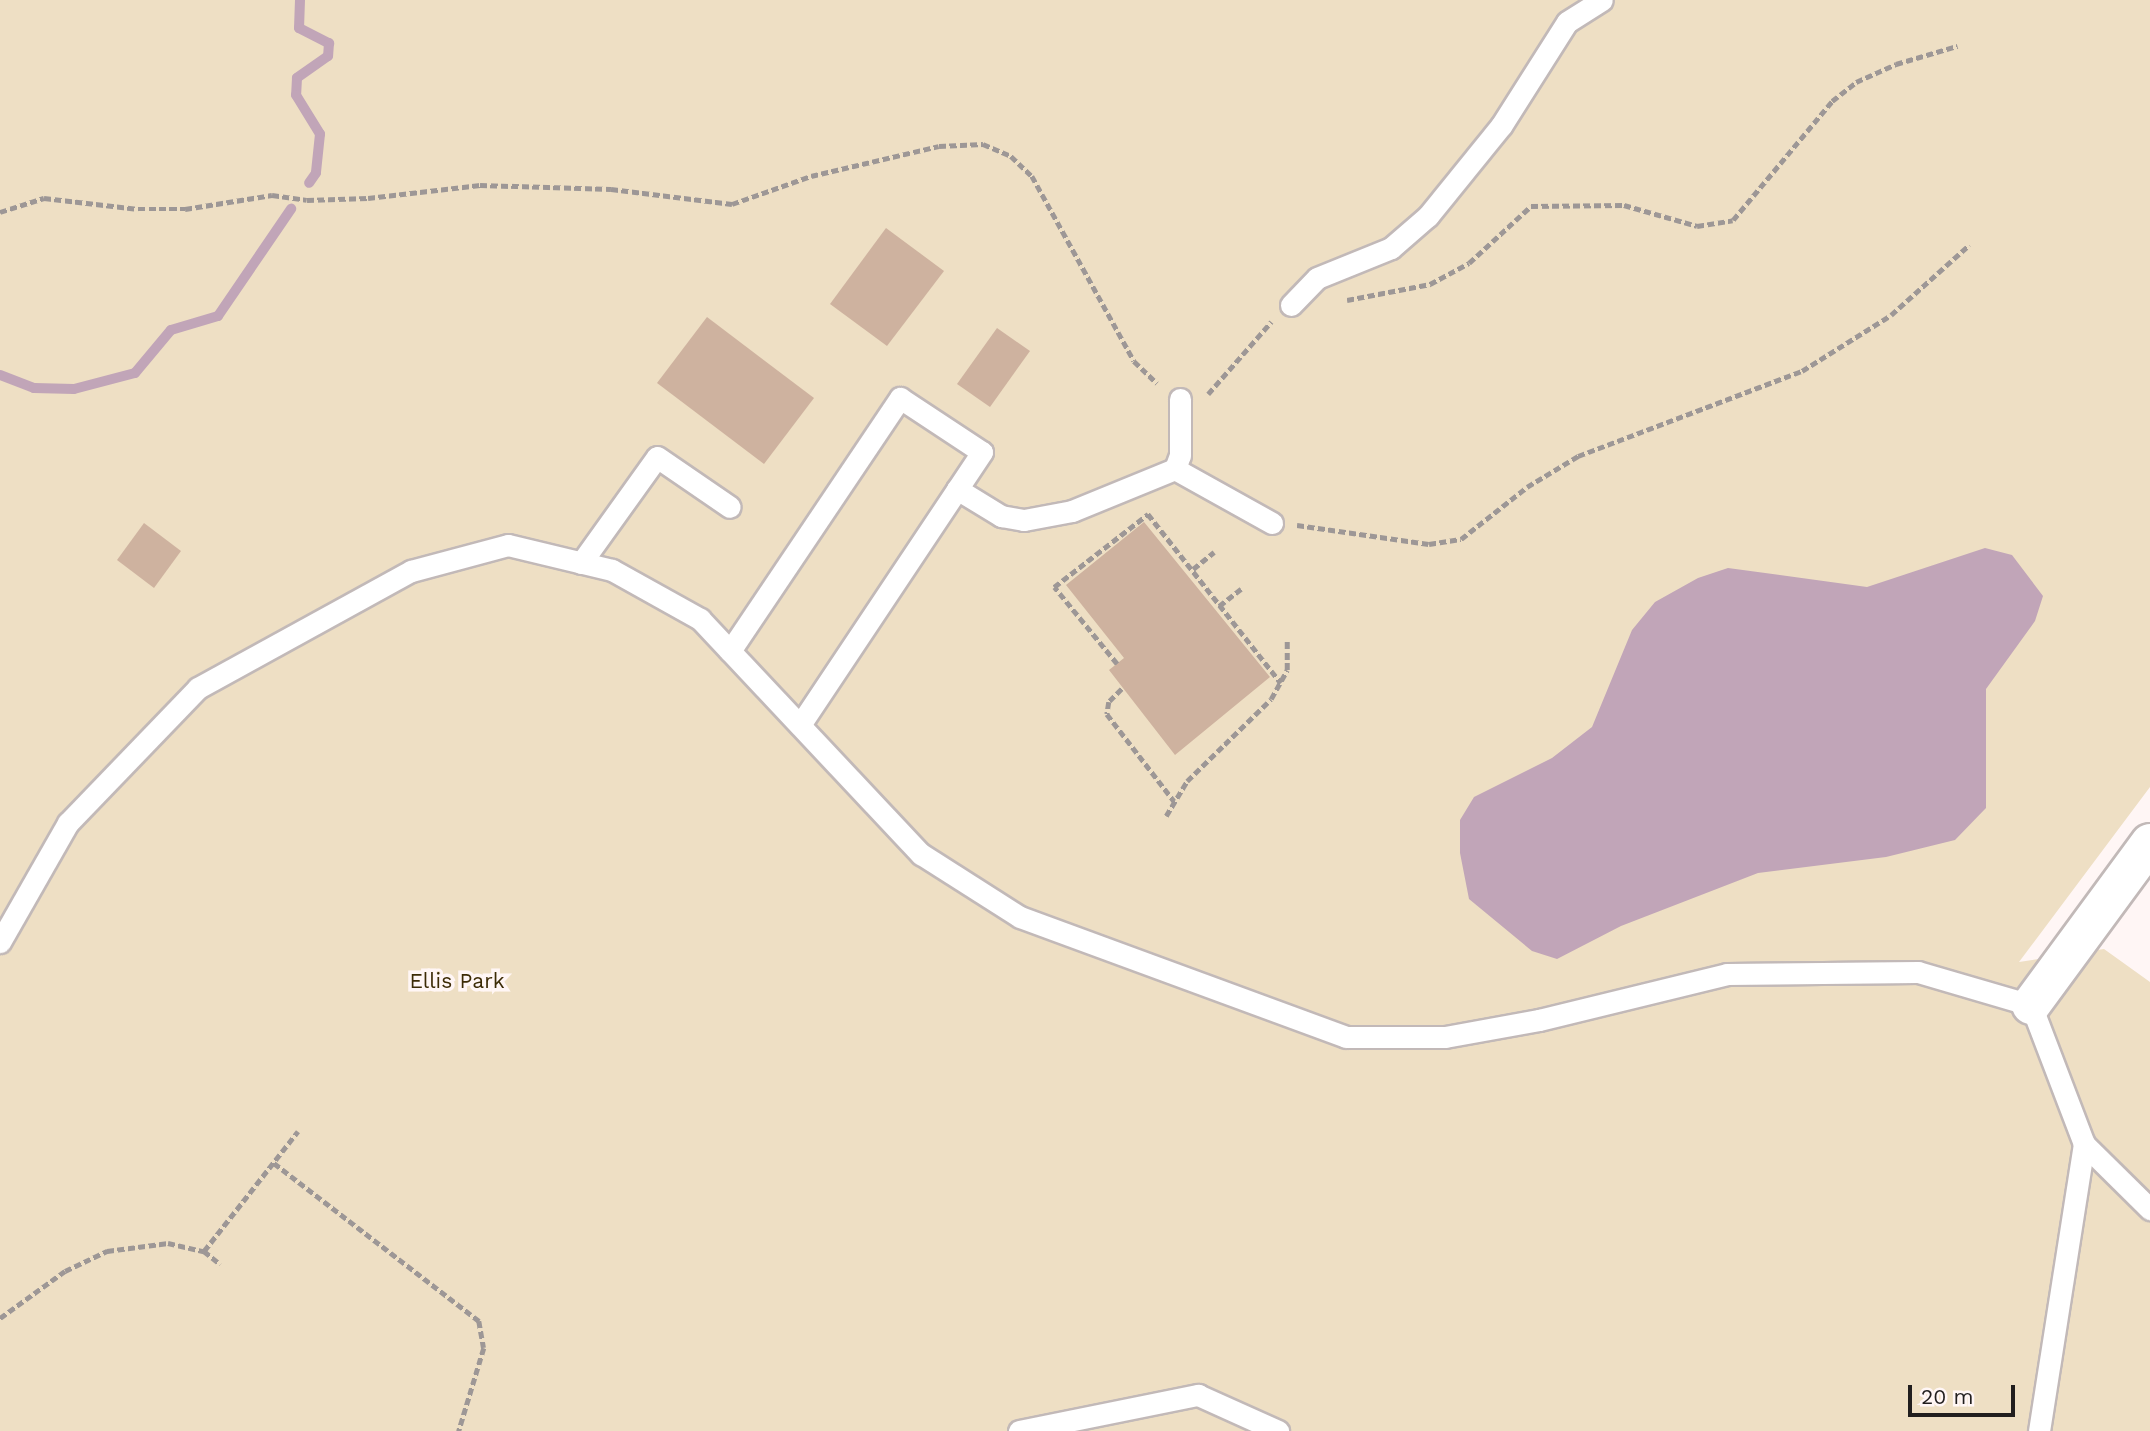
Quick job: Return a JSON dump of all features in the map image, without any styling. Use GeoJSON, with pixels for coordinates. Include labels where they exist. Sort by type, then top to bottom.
{"type":"FeatureCollection","features":[{"type":"Feature","properties":{"kind":"street"},"geometry":{"type":"LineString","coordinates":[[2031,1005],[2150,843]]}},
{"type":"Feature","properties":{"kind":"lane"},"geometry":{"type":"LineString","coordinates":[[1291,305],[1317,278],[1391,248],[1428,216],[1501,127],[1567,22],[1602,0]]}},
{"type":"Feature","properties":{"kind":"lane"},"geometry":{"type":"LineString","coordinates":[[730,651],[900,398],[982,452],[800,725]]}},
{"type":"Feature","properties":{"kind":"lane"},"geometry":{"type":"LineString","coordinates":[[957,489],[1001,516],[1024,520],[1072,511],[1175,469],[1180,455],[1180,400]]}},
{"type":"Feature","properties":{"kind":"lane"},"geometry":{"type":"LineString","coordinates":[[581,563],[657,457],[730,507]]}},
{"type":"Feature","properties":{"kind":"lane"},"geometry":{"type":"LineString","coordinates":[[1175,469],[1272,523]]}},
{"type":"Feature","properties":{"kind":"lane"},"geometry":{"type":"LineString","coordinates":[[0,942],[68,823],[198,688],[411,571],[508,545],[612,570],[700,619],[921,853],[1020,917],[1346,1037],[1445,1037],[1539,1020],[1727,974],[1918,972],[2031,1005],[2084,1144],[2150,1209]]}},
{"type":"Feature","properties":{"kind":"lane"},"geometry":{"type":"LineString","coordinates":[[2039,1431],[2084,1144]]}},
{"type":"Feature","properties":{"kind":"lane"},"geometry":{"type":"LineString","coordinates":[[1019,1431],[1198,1395],[1278,1431]]}},
{"type":"Feature","properties":{"kind":"path"},"geometry":{"type":"LineString","coordinates":[[0,212],[44,198],[138,209],[185,209],[272,195],[307,200],[368,198],[480,185],[611,190],[732,204],[811,176],[939,145],[982,144],[1011,156],[1032,176],[1134,361],[1180,400],[1190,401],[1209,394],[1251,340],[1291,305],[1388,294],[1430,285],[1469,263],[1531,206],[1624,205],[1697,226],[1733,220],[1832,101],[1856,82],[1896,64],[1957,46]]}},
{"type":"Feature","properties":{"kind":"path"},"geometry":{"type":"LineString","coordinates":[[1272,523],[1369,532],[1429,544],[1461,539],[1527,487],[1578,456],[1802,371],[1891,316],[1969,245]]}},
{"type":"Feature","properties":{"kind":"path"},"geometry":{"type":"LineString","coordinates":[[1116,664],[1054,587],[1148,514],[1281,683]]}},
{"type":"Feature","properties":{"kind":"path"},"geometry":{"type":"LineString","coordinates":[[1193,569],[1214,552]]}},
{"type":"Feature","properties":{"kind":"path"},"geometry":{"type":"LineString","coordinates":[[1219,607],[1241,589]]}},
{"type":"Feature","properties":{"kind":"path"},"geometry":{"type":"LineString","coordinates":[[1166,816],[1187,781],[1281,683],[1287,670],[1287,639]]}},
{"type":"Feature","properties":{"kind":"path"},"geometry":{"type":"LineString","coordinates":[[1122,689],[1109,702],[1107,714],[1174,801]]}},
{"type":"Feature","properties":{"kind":"path"},"geometry":{"type":"LineString","coordinates":[[204,1251],[298,1131]]}},
{"type":"Feature","properties":{"kind":"path"},"geometry":{"type":"LineString","coordinates":[[274,1163],[479,1321],[484,1349],[459,1431]]}},
{"type":"Feature","properties":{"kind":"path"},"geometry":{"type":"LineString","coordinates":[[0,1318],[65,1271],[107,1251],[168,1243],[204,1251],[220,1264]]}},
{"type":"Feature","properties":{"kind":"green space","name":"Ellis Park"},"geometry":{"type":"Polygon","coordinates":[[[0,0],[2150,0],[2150,787],[2019,962],[2104,949],[2150,982],[2150,1431],[0,1431],[0,0]]]}},
{"type":"Feature","properties":{"kind":"shaded area"},"geometry":{"type":"Polygon","coordinates":[[[1985,548],[2012,555],[2043,596],[2035,621],[1986,689],[1986,808],[1955,840],[1886,857],[1758,873],[1621,926],[1557,959],[1532,951],[1469,899],[1460,853],[1460,820],[1474,797],[1552,758],[1592,727],[1632,630],[1655,602],[1698,578],[1728,568],[1867,587],[1985,548]]]}},
{"type":"Feature","properties":{"kind":"building"},"geometry":{"type":"Polygon","coordinates":[[[886,228],[944,271],[887,346],[830,304],[886,228]]]}},
{"type":"Feature","properties":{"kind":"building"},"geometry":{"type":"Polygon","coordinates":[[[707,317],[814,398],[764,464],[657,383],[707,317]]]}},
{"type":"Feature","properties":{"kind":"building"},"geometry":{"type":"Polygon","coordinates":[[[997,328],[1030,351],[990,407],[957,384],[997,328]]]}},
{"type":"Feature","properties":{"kind":"building"},"geometry":{"type":"Polygon","coordinates":[[[1144,522],[1270,677],[1175,755],[1109,670],[1124,658],[1066,585],[1144,522]]]}},
{"type":"Feature","properties":{"kind":"building"},"geometry":{"type":"Polygon","coordinates":[[[144,523],[181,551],[154,588],[117,560],[144,523]]]}},
{"type":"Feature","properties":{"kind":"waterway"},"geometry":{"type":"LineString","coordinates":[[300,0],[299,28],[329,43],[328,56],[297,78],[296,95],[320,134],[316,173],[309,183]]}},
{"type":"Feature","properties":{"kind":"waterway"},"geometry":{"type":"LineString","coordinates":[[0,375],[34,388],[74,389],[135,373],[171,330],[218,316],[291,209]]}}]}
